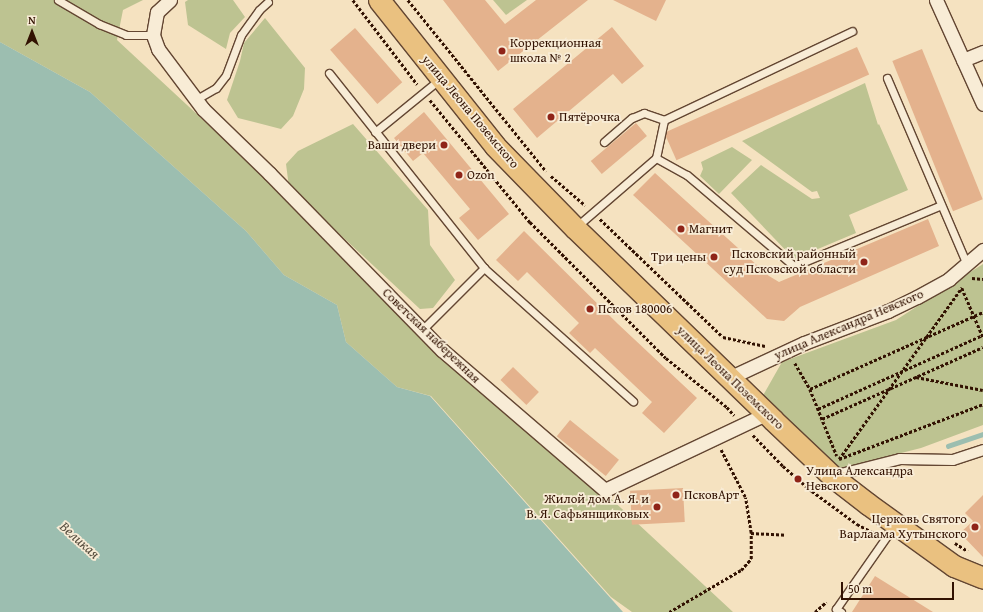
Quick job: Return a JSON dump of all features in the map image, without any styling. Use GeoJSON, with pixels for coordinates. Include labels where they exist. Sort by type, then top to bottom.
{"type":"FeatureCollection","features":[{"type":"Feature","properties":{"kind":"main road","name":"улица Леона Поземского"},"geometry":{"type":"LineString","coordinates":[[379,0],[495,146],[575,228],[766,414],[839,470],[895,524],[954,566],[983,578]]}},
{"type":"Feature","properties":{"kind":"street"},"geometry":{"type":"LineString","coordinates":[[153,35],[157,12],[170,0]]}},
{"type":"Feature","properties":{"kind":"street"},"geometry":{"type":"LineString","coordinates":[[936,0],[983,104]]}},
{"type":"Feature","properties":{"kind":"street","name":"Советская набережная"},"geometry":{"type":"LineString","coordinates":[[153,35],[158,49],[195,100],[422,330],[442,350],[605,490],[766,414]]}},
{"type":"Feature","properties":{"kind":"street"},"geometry":{"type":"LineString","coordinates":[[963,60],[983,52]]}},
{"type":"Feature","properties":{"kind":"street","name":"улица Александра Невского"},"geometry":{"type":"LineString","coordinates":[[729,378],[787,350],[902,304],[949,279],[968,271],[983,250]]}},
{"type":"Feature","properties":{"kind":"street"},"geometry":{"type":"LineString","coordinates":[[839,470],[900,459],[953,460],[983,450]]}},
{"type":"Feature","properties":{"kind":"lane"},"geometry":{"type":"LineString","coordinates":[[58,0],[99,24],[126,35],[153,35]]}},
{"type":"Feature","properties":{"kind":"lane"},"geometry":{"type":"LineString","coordinates":[[195,100],[216,88],[226,75],[242,35],[259,10],[268,2]]}},
{"type":"Feature","properties":{"kind":"lane"},"geometry":{"type":"LineString","coordinates":[[604,142],[632,118],[644,113],[664,120],[852,31]]}},
{"type":"Feature","properties":{"kind":"lane"},"geometry":{"type":"LineString","coordinates":[[329,73],[484,268],[633,401]]}},
{"type":"Feature","properties":{"kind":"lane"},"geometry":{"type":"LineString","coordinates":[[375,132],[442,78]]}},
{"type":"Feature","properties":{"kind":"lane"},"geometry":{"type":"LineString","coordinates":[[887,78],[968,271]]}},
{"type":"Feature","properties":{"kind":"lane"},"geometry":{"type":"LineString","coordinates":[[575,228],[656,158],[664,120]]}},
{"type":"Feature","properties":{"kind":"lane"},"geometry":{"type":"LineString","coordinates":[[656,158],[687,175],[794,266],[941,205]]}},
{"type":"Feature","properties":{"kind":"lane"},"geometry":{"type":"LineString","coordinates":[[422,330],[484,268]]}},
{"type":"Feature","properties":{"kind":"lane"},"geometry":{"type":"LineString","coordinates":[[836,611],[895,524]]}},
{"type":"Feature","properties":{"kind":"path"},"geometry":{"type":"LineString","coordinates":[[353,0],[424,93],[530,222],[666,358],[727,407],[783,466],[812,491],[857,524],[874,533]]}},
{"type":"Feature","properties":{"kind":"path"},"geometry":{"type":"LineString","coordinates":[[408,0],[548,174],[593,212],[723,337],[787,350],[810,389],[839,470]]}},
{"type":"Feature","properties":{"kind":"path"},"geometry":{"type":"LineString","coordinates":[[839,470],[890,388],[962,288],[968,271],[983,279]]}},
{"type":"Feature","properties":{"kind":"path"},"geometry":{"type":"LineString","coordinates":[[818,409],[903,370],[983,336],[962,288]]}},
{"type":"Feature","properties":{"kind":"path"},"geometry":{"type":"LineString","coordinates":[[810,389],[983,312]]}},
{"type":"Feature","properties":{"kind":"path"},"geometry":{"type":"LineString","coordinates":[[822,419],[983,347]]}},
{"type":"Feature","properties":{"kind":"path"},"geometry":{"type":"LineString","coordinates":[[915,377],[983,390]]}},
{"type":"Feature","properties":{"kind":"path"},"geometry":{"type":"LineString","coordinates":[[839,470],[983,404]]}},
{"type":"Feature","properties":{"kind":"path"},"geometry":{"type":"LineString","coordinates":[[669,612],[741,570],[751,559],[751,533],[745,497],[715,438]]}},
{"type":"Feature","properties":{"kind":"path"},"geometry":{"type":"LineString","coordinates":[[751,533],[786,535]]}},
{"type":"Feature","properties":{"kind":"green space"},"geometry":{"type":"Polygon","coordinates":[[[0,0],[143,0],[123,10],[117,40],[733,612],[632,612],[611,597],[431,396],[397,387],[346,342],[337,305],[284,275],[246,231],[90,92],[0,42],[0,0]]]}},
{"type":"Feature","properties":{"kind":"green space"},"geometry":{"type":"Polygon","coordinates":[[[188,0],[233,0],[245,17],[230,33],[226,49],[188,25],[185,2],[188,0]]]}},
{"type":"Feature","properties":{"kind":"green space"},"geometry":{"type":"Polygon","coordinates":[[[493,0],[527,0],[506,15],[493,0]]]}},
{"type":"Feature","properties":{"kind":"green space"},"geometry":{"type":"Polygon","coordinates":[[[265,18],[305,68],[304,89],[293,116],[281,129],[238,118],[227,100],[240,61],[244,43],[265,18]]]}},
{"type":"Feature","properties":{"kind":"green space"},"geometry":{"type":"Polygon","coordinates":[[[865,83],[878,125],[879,124],[908,190],[849,215],[856,233],[794,259],[731,193],[761,165],[812,199],[820,198],[817,191],[812,192],[742,141],[865,83]]]}},
{"type":"Feature","properties":{"kind":"green space"},"geometry":{"type":"Polygon","coordinates":[[[353,124],[428,210],[430,245],[455,280],[433,308],[420,309],[289,187],[286,164],[298,151],[353,124]]]}},
{"type":"Feature","properties":{"kind":"green space"},"geometry":{"type":"Polygon","coordinates":[[[732,147],[752,160],[719,194],[700,176],[703,169],[701,162],[732,147]]]}},
{"type":"Feature","properties":{"kind":"green space"},"geometry":{"type":"Polygon","coordinates":[[[983,264],[983,425],[921,448],[834,470],[761,399],[782,362],[896,320],[983,264]]]}},
{"type":"Feature","properties":{"kind":"water","name":"Великая"},"geometry":{"type":"Polygon","coordinates":[[[0,42],[90,92],[246,231],[284,275],[337,305],[346,342],[397,387],[430,396],[623,612],[0,612],[0,42]]]}},
{"type":"Feature","properties":{"kind":"building"},"geometry":{"type":"Polygon","coordinates":[[[443,0],[485,0],[505,24],[536,0],[588,0],[498,71],[443,0]]]}},
{"type":"Feature","properties":{"kind":"building"},"geometry":{"type":"Polygon","coordinates":[[[613,0],[666,0],[656,21],[613,0]]]}},
{"type":"Feature","properties":{"kind":"building"},"geometry":{"type":"Polygon","coordinates":[[[612,27],[644,66],[622,84],[613,74],[537,138],[513,109],[612,27]]]}},
{"type":"Feature","properties":{"kind":"building"},"geometry":{"type":"Polygon","coordinates":[[[355,28],[402,82],[377,104],[330,50],[355,28]]]}},
{"type":"Feature","properties":{"kind":"building"},"geometry":{"type":"Polygon","coordinates":[[[857,47],[869,74],[676,160],[664,133],[857,47]]]}},
{"type":"Feature","properties":{"kind":"building"},"geometry":{"type":"Polygon","coordinates":[[[922,49],[983,199],[953,211],[892,61],[922,49]]]}},
{"type":"Feature","properties":{"kind":"building"},"geometry":{"type":"Polygon","coordinates":[[[424,112],[509,214],[478,240],[459,218],[470,209],[423,153],[413,161],[394,138],[424,112]]]}},
{"type":"Feature","properties":{"kind":"building"},"geometry":{"type":"Polygon","coordinates":[[[636,123],[647,136],[602,174],[591,161],[636,123]]]}},
{"type":"Feature","properties":{"kind":"building"},"geometry":{"type":"Polygon","coordinates":[[[655,173],[769,276],[779,282],[928,219],[939,246],[800,307],[784,321],[767,319],[633,195],[655,173]]]}},
{"type":"Feature","properties":{"kind":"building"},"geometry":{"type":"Polygon","coordinates":[[[524,231],[618,324],[697,398],[664,433],[642,413],[652,402],[595,348],[590,353],[569,333],[579,323],[527,272],[518,281],[496,260],[524,231]]]}},
{"type":"Feature","properties":{"kind":"building"},"geometry":{"type":"Polygon","coordinates":[[[513,367],[539,392],[526,405],[500,380],[513,367]]]}},
{"type":"Feature","properties":{"kind":"building"},"geometry":{"type":"Polygon","coordinates":[[[570,420],[619,460],[606,476],[557,436],[570,420]]]}},
{"type":"Feature","properties":{"kind":"building","name":"Жилой дом А. Я. и В. Я. Сафьянщиковых"},"geometry":{"type":"Polygon","coordinates":[[[683,488],[685,522],[632,525],[630,491],[683,488]]]}},
{"type":"Feature","properties":{"kind":"building","name":"Церковь Святого Варлаама Хутынского"},"geometry":{"type":"Polygon","coordinates":[[[983,495],[983,557],[960,533],[973,521],[965,513],[983,495]]]}},
{"type":"Feature","properties":{"kind":"building"},"geometry":{"type":"Polygon","coordinates":[[[875,576],[933,612],[852,612],[875,576]]]}},
{"type":"Feature","properties":{"kind":"waterway"},"geometry":{"type":"LineString","coordinates":[[948,446],[983,434]]}},
{"type":"Feature","properties":{"kind":"place","name":"Коррекционная школа № 2"},"geometry":{"type":"Point","coordinates":[502,51]}},
{"type":"Feature","properties":{"kind":"place","name":"Пятёрочка"},"geometry":{"type":"Point","coordinates":[551,117]}},
{"type":"Feature","properties":{"kind":"place","name":"Ваши двери"},"geometry":{"type":"Point","coordinates":[444,145]}},
{"type":"Feature","properties":{"kind":"place","name":"Ozon"},"geometry":{"type":"Point","coordinates":[459,175]}},
{"type":"Feature","properties":{"kind":"place","name":"Магнит"},"geometry":{"type":"Point","coordinates":[681,229]}},
{"type":"Feature","properties":{"kind":"place","name":"Три цены"},"geometry":{"type":"Point","coordinates":[714,257]}},
{"type":"Feature","properties":{"kind":"place","name":"Псковский районный суд Псковской области"},"geometry":{"type":"Point","coordinates":[864,262]}},
{"type":"Feature","properties":{"kind":"place","name":"Псков 180006"},"geometry":{"type":"Point","coordinates":[590,309]}},
{"type":"Feature","properties":{"kind":"place","name":"Улица Александра Невского"},"geometry":{"type":"Point","coordinates":[798,479]}},
{"type":"Feature","properties":{"kind":"place","name":"ПсковАрт"},"geometry":{"type":"Point","coordinates":[676,495]}},
{"type":"Feature","properties":{"kind":"place","name":"Жилой дом А. Я. и В. Я. Сафьянщиковых"},"geometry":{"type":"Point","coordinates":[657,507]}},
{"type":"Feature","properties":{"kind":"place","name":"Церковь Святого Варлаама Хутынского"},"geometry":{"type":"Point","coordinates":[975,527]}}]}
